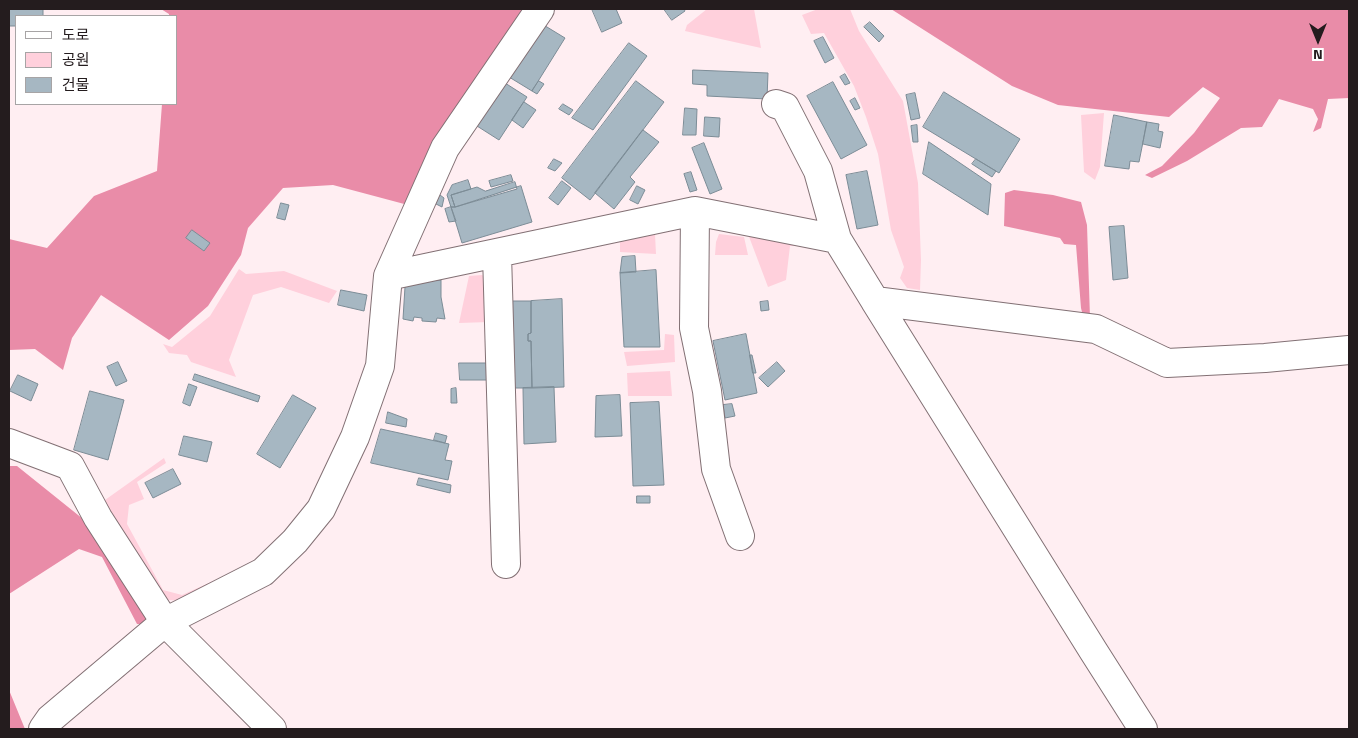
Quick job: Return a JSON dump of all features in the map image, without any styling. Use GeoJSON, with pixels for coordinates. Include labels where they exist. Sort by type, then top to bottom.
{"type":"FeatureCollection","features":[{"type":"Feature","properties":{"kind":"lane"},"geometry":{"type":"LineString","coordinates":[[43,729],[50,719],[165,622],[263,572],[295,542],[321,509],[355,437],[380,366],[388,276],[445,148],[540,9]]}},
{"type":"Feature","properties":{"kind":"lane"},"geometry":{"type":"LineString","coordinates":[[776,104],[785,107],[818,171],[837,239],[1144,729]]}},
{"type":"Feature","properties":{"kind":"lane"},"geometry":{"type":"LineString","coordinates":[[388,276],[695,211],[837,239]]}},
{"type":"Feature","properties":{"kind":"lane"},"geometry":{"type":"LineString","coordinates":[[695,211],[694,328],[707,391],[716,469],[740,536]]}},
{"type":"Feature","properties":{"kind":"lane"},"geometry":{"type":"LineString","coordinates":[[497,254],[506,564]]}},
{"type":"Feature","properties":{"kind":"lane"},"geometry":{"type":"LineString","coordinates":[[875,301],[1096,329],[1167,364],[1265,358],[1349,350]]}},
{"type":"Feature","properties":{"kind":"lane"},"geometry":{"type":"LineString","coordinates":[[9,443],[70,466],[98,518],[165,622],[272,729]]}},
{"type":"Feature","properties":{"kind":"green space"},"geometry":{"type":"Polygon","coordinates":[[[707,9],[754,9],[761,48],[685,31],[687,25],[707,9]]]}},
{"type":"Feature","properties":{"kind":"green space"},"geometry":{"type":"Polygon","coordinates":[[[818,9],[850,9],[859,31],[903,101],[918,183],[921,260],[920,290],[907,288],[900,278],[904,267],[891,230],[878,154],[854,86],[824,33],[811,34],[802,15],[818,9]]]}},
{"type":"Feature","properties":{"kind":"green space"},"geometry":{"type":"Polygon","coordinates":[[[1104,113],[1100,167],[1095,180],[1084,172],[1081,115],[1104,113]]]}},
{"type":"Feature","properties":{"kind":"green space"},"geometry":{"type":"Polygon","coordinates":[[[655,234],[656,254],[620,252],[620,239],[655,234]]]}},
{"type":"Feature","properties":{"kind":"green space"},"geometry":{"type":"Polygon","coordinates":[[[719,234],[744,237],[748,255],[715,255],[719,234]]]}},
{"type":"Feature","properties":{"kind":"green space"},"geometry":{"type":"Polygon","coordinates":[[[748,234],[818,246],[790,246],[786,280],[768,287],[748,234]]]}},
{"type":"Feature","properties":{"kind":"green space"},"geometry":{"type":"Polygon","coordinates":[[[239,269],[246,274],[284,271],[337,291],[329,303],[281,287],[253,295],[229,360],[236,377],[191,362],[187,355],[169,353],[163,344],[172,347],[210,316],[239,269]]]}},
{"type":"Feature","properties":{"kind":"green space"},"geometry":{"type":"Polygon","coordinates":[[[482,275],[489,280],[489,322],[459,323],[469,276],[482,275]]]}},
{"type":"Feature","properties":{"kind":"green space"},"geometry":{"type":"Polygon","coordinates":[[[665,334],[674,335],[675,362],[627,366],[624,352],[664,350],[665,334]]]}},
{"type":"Feature","properties":{"kind":"green space"},"geometry":{"type":"Polygon","coordinates":[[[670,371],[672,396],[628,396],[627,373],[670,371]]]}},
{"type":"Feature","properties":{"kind":"green space"},"geometry":{"type":"Polygon","coordinates":[[[164,458],[166,463],[137,482],[144,499],[129,505],[127,524],[163,590],[182,595],[251,564],[200,601],[167,600],[105,511],[105,500],[164,458]]]}},
{"type":"Feature","properties":{"kind":"green space"},"geometry":{"type":"Polygon","coordinates":[[[272,544],[277,545],[251,564],[272,544]]]}},
{"type":"Feature","properties":{"kind":"shaded area"},"geometry":{"type":"Polygon","coordinates":[[[161,9],[523,9],[504,37],[408,205],[333,185],[283,188],[248,228],[241,255],[208,306],[169,340],[101,295],[72,338],[63,370],[35,349],[9,350],[9,239],[47,248],[94,196],[157,171],[162,105],[178,105],[178,15],[169,14],[161,9]]]}},
{"type":"Feature","properties":{"kind":"shaded area"},"geometry":{"type":"Polygon","coordinates":[[[891,9],[1349,9],[1349,98],[1328,99],[1321,128],[1313,132],[1318,119],[1313,109],[1279,99],[1262,127],[1241,128],[1187,161],[1152,178],[1145,175],[1162,166],[1194,133],[1220,98],[1203,87],[1169,117],[1058,105],[1012,86],[891,9]]]}},
{"type":"Feature","properties":{"kind":"shaded area"},"geometry":{"type":"Polygon","coordinates":[[[1014,190],[1053,195],[1081,202],[1087,225],[1090,318],[1084,320],[1081,308],[1076,245],[1064,244],[1060,238],[1004,226],[1005,193],[1014,190]]]}},
{"type":"Feature","properties":{"kind":"shaded area"},"geometry":{"type":"Polygon","coordinates":[[[9,466],[17,466],[83,519],[143,609],[148,624],[137,624],[102,557],[79,549],[9,594],[9,466]]]}},
{"type":"Feature","properties":{"kind":"shaded area"},"geometry":{"type":"Polygon","coordinates":[[[9,690],[25,729],[9,729],[9,690]]]}},
{"type":"Feature","properties":{"kind":"building"},"geometry":{"type":"Polygon","coordinates":[[[9,9],[43,9],[43,15],[15,15],[15,26],[9,26],[9,9]]]}},
{"type":"Feature","properties":{"kind":"building"},"geometry":{"type":"Polygon","coordinates":[[[592,9],[616,9],[622,23],[602,32],[592,9]]]}},
{"type":"Feature","properties":{"kind":"building"},"geometry":{"type":"Polygon","coordinates":[[[664,9],[684,9],[685,11],[672,20],[664,9]]]}},
{"type":"Feature","properties":{"kind":"building"},"geometry":{"type":"Polygon","coordinates":[[[870,22],[884,36],[879,42],[864,27],[870,22]]]}},
{"type":"Feature","properties":{"kind":"building"},"geometry":{"type":"Polygon","coordinates":[[[542,24],[565,38],[532,91],[509,77],[542,24]]]}},
{"type":"Feature","properties":{"kind":"building"},"geometry":{"type":"Polygon","coordinates":[[[823,37],[834,58],[825,63],[814,41],[823,37]]]}},
{"type":"Feature","properties":{"kind":"building"},"geometry":{"type":"Polygon","coordinates":[[[629,43],[647,56],[593,130],[572,118],[629,43]]]}},
{"type":"Feature","properties":{"kind":"building"},"geometry":{"type":"Polygon","coordinates":[[[693,70],[768,73],[767,99],[707,96],[707,85],[693,84],[693,70]]]}},
{"type":"Feature","properties":{"kind":"building"},"geometry":{"type":"Polygon","coordinates":[[[845,74],[850,83],[845,85],[840,77],[845,74]]]}},
{"type":"Feature","properties":{"kind":"building"},"geometry":{"type":"Polygon","coordinates":[[[539,81],[544,84],[537,94],[532,91],[539,81]]]}},
{"type":"Feature","properties":{"kind":"building"},"geometry":{"type":"Polygon","coordinates":[[[636,81],[664,102],[590,200],[562,178],[636,81]]]}},
{"type":"Feature","properties":{"kind":"building"},"geometry":{"type":"Polygon","coordinates":[[[833,82],[867,145],[841,159],[807,96],[833,82]]]}},
{"type":"Feature","properties":{"kind":"building"},"geometry":{"type":"Polygon","coordinates":[[[505,83],[527,97],[499,140],[477,126],[505,83]]]}},
{"type":"Feature","properties":{"kind":"building"},"geometry":{"type":"Polygon","coordinates":[[[944,92],[1020,139],[999,173],[923,127],[944,92]]]}},
{"type":"Feature","properties":{"kind":"building"},"geometry":{"type":"Polygon","coordinates":[[[915,93],[920,118],[911,120],[906,95],[915,93]]]}},
{"type":"Feature","properties":{"kind":"building"},"geometry":{"type":"Polygon","coordinates":[[[855,98],[860,108],[855,110],[850,101],[855,98]]]}},
{"type":"Feature","properties":{"kind":"building"},"geometry":{"type":"Polygon","coordinates":[[[524,102],[536,110],[523,128],[512,120],[524,102]]]}},
{"type":"Feature","properties":{"kind":"building"},"geometry":{"type":"Polygon","coordinates":[[[563,104],[573,110],[569,115],[559,109],[563,104]]]}},
{"type":"Feature","properties":{"kind":"building"},"geometry":{"type":"Polygon","coordinates":[[[685,108],[697,109],[696,135],[683,135],[685,108]]]}},
{"type":"Feature","properties":{"kind":"building"},"geometry":{"type":"Polygon","coordinates":[[[1114,115],[1147,122],[1139,162],[1130,161],[1129,169],[1105,166],[1114,115]]]}},
{"type":"Feature","properties":{"kind":"building"},"geometry":{"type":"Polygon","coordinates":[[[705,117],[720,118],[719,137],[704,136],[705,117]]]}},
{"type":"Feature","properties":{"kind":"building"},"geometry":{"type":"Polygon","coordinates":[[[1147,122],[1159,124],[1158,131],[1163,132],[1160,148],[1143,144],[1147,122]]]}},
{"type":"Feature","properties":{"kind":"building"},"geometry":{"type":"Polygon","coordinates":[[[917,125],[918,142],[913,142],[911,126],[917,125]]]}},
{"type":"Feature","properties":{"kind":"building"},"geometry":{"type":"Polygon","coordinates":[[[643,130],[659,142],[630,177],[635,182],[614,209],[595,193],[643,130]]]}},
{"type":"Feature","properties":{"kind":"building"},"geometry":{"type":"Polygon","coordinates":[[[929,142],[991,184],[988,215],[923,174],[929,142]]]}},
{"type":"Feature","properties":{"kind":"building"},"geometry":{"type":"Polygon","coordinates":[[[704,143],[722,189],[710,194],[692,148],[704,143]]]}},
{"type":"Feature","properties":{"kind":"building"},"geometry":{"type":"Polygon","coordinates":[[[554,159],[562,163],[555,171],[548,168],[554,159]]]}},
{"type":"Feature","properties":{"kind":"building"},"geometry":{"type":"Polygon","coordinates":[[[976,159],[996,171],[992,177],[972,164],[976,159]]]}},
{"type":"Feature","properties":{"kind":"building"},"geometry":{"type":"Polygon","coordinates":[[[867,171],[878,225],[857,229],[846,175],[867,171]]]}},
{"type":"Feature","properties":{"kind":"building"},"geometry":{"type":"Polygon","coordinates":[[[691,172],[697,190],[690,192],[684,174],[691,172]]]}},
{"type":"Feature","properties":{"kind":"building"},"geometry":{"type":"Polygon","coordinates":[[[511,175],[513,181],[491,187],[489,181],[511,175]]]}},
{"type":"Feature","properties":{"kind":"building"},"geometry":{"type":"Polygon","coordinates":[[[468,180],[471,189],[451,195],[455,207],[451,207],[447,195],[452,185],[468,180]]]}},
{"type":"Feature","properties":{"kind":"building"},"geometry":{"type":"Polygon","coordinates":[[[562,181],[571,188],[558,205],[549,198],[562,181]]]}},
{"type":"Feature","properties":{"kind":"building"},"geometry":{"type":"Polygon","coordinates":[[[515,182],[517,189],[455,207],[451,195],[477,187],[485,191],[515,182]]]}},
{"type":"Feature","properties":{"kind":"building"},"geometry":{"type":"Polygon","coordinates":[[[521,186],[532,222],[462,243],[451,207],[521,186]]]}},
{"type":"Feature","properties":{"kind":"building"},"geometry":{"type":"Polygon","coordinates":[[[637,186],[645,190],[638,204],[630,200],[637,186]]]}},
{"type":"Feature","properties":{"kind":"building"},"geometry":{"type":"Polygon","coordinates":[[[440,195],[444,198],[442,207],[436,204],[440,195]]]}},
{"type":"Feature","properties":{"kind":"building"},"geometry":{"type":"Polygon","coordinates":[[[281,203],[289,205],[285,220],[277,218],[281,203]]]}},
{"type":"Feature","properties":{"kind":"building"},"geometry":{"type":"Polygon","coordinates":[[[451,207],[456,221],[449,222],[445,209],[451,207]]]}},
{"type":"Feature","properties":{"kind":"building"},"geometry":{"type":"Polygon","coordinates":[[[1124,226],[1128,278],[1113,280],[1109,227],[1124,226]]]}},
{"type":"Feature","properties":{"kind":"building"},"geometry":{"type":"Polygon","coordinates":[[[192,230],[210,243],[204,251],[186,238],[192,230]]]}},
{"type":"Feature","properties":{"kind":"building"},"geometry":{"type":"Polygon","coordinates":[[[635,256],[636,272],[620,273],[622,257],[635,256]]]}},
{"type":"Feature","properties":{"kind":"building"},"geometry":{"type":"Polygon","coordinates":[[[656,270],[660,347],[624,347],[620,273],[656,270]]]}},
{"type":"Feature","properties":{"kind":"building"},"geometry":{"type":"Polygon","coordinates":[[[412,280],[441,280],[441,297],[445,319],[437,318],[436,322],[422,321],[422,318],[414,317],[413,321],[403,319],[405,287],[412,280]]]}},
{"type":"Feature","properties":{"kind":"building"},"geometry":{"type":"Polygon","coordinates":[[[341,290],[367,295],[364,311],[338,305],[341,290]]]}},
{"type":"Feature","properties":{"kind":"building"},"geometry":{"type":"Polygon","coordinates":[[[562,299],[564,387],[532,388],[531,341],[528,341],[528,334],[531,333],[531,301],[562,299]]]}},
{"type":"Feature","properties":{"kind":"building"},"geometry":{"type":"Polygon","coordinates":[[[511,301],[531,301],[531,333],[528,334],[528,341],[531,341],[532,388],[514,388],[511,301]]]}},
{"type":"Feature","properties":{"kind":"building"},"geometry":{"type":"Polygon","coordinates":[[[768,301],[769,310],[761,311],[760,302],[768,301]]]}},
{"type":"Feature","properties":{"kind":"building"},"geometry":{"type":"Polygon","coordinates":[[[746,334],[757,393],[725,400],[713,341],[746,334]]]}},
{"type":"Feature","properties":{"kind":"building"},"geometry":{"type":"Polygon","coordinates":[[[750,355],[752,355],[756,373],[753,373],[750,355]]]}},
{"type":"Feature","properties":{"kind":"building"},"geometry":{"type":"Polygon","coordinates":[[[118,362],[127,381],[116,386],[107,367],[118,362]]]}},
{"type":"Feature","properties":{"kind":"building"},"geometry":{"type":"Polygon","coordinates":[[[777,362],[785,371],[768,387],[759,378],[777,362]]]}},
{"type":"Feature","properties":{"kind":"building"},"geometry":{"type":"Polygon","coordinates":[[[459,363],[494,363],[494,380],[460,380],[459,363]]]}},
{"type":"Feature","properties":{"kind":"building"},"geometry":{"type":"Polygon","coordinates":[[[195,374],[260,396],[258,402],[193,380],[195,374]]]}},
{"type":"Feature","properties":{"kind":"building"},"geometry":{"type":"Polygon","coordinates":[[[18,375],[38,384],[31,401],[10,391],[18,375]]]}},
{"type":"Feature","properties":{"kind":"building"},"geometry":{"type":"Polygon","coordinates":[[[189,384],[197,387],[190,406],[183,403],[189,384]]]}},
{"type":"Feature","properties":{"kind":"building"},"geometry":{"type":"Polygon","coordinates":[[[554,387],[556,442],[524,444],[523,388],[554,387]]]}},
{"type":"Feature","properties":{"kind":"building"},"geometry":{"type":"Polygon","coordinates":[[[456,388],[457,403],[451,403],[451,389],[456,388]]]}},
{"type":"Feature","properties":{"kind":"building"},"geometry":{"type":"Polygon","coordinates":[[[90,391],[124,400],[108,460],[74,450],[90,391]]]}},
{"type":"Feature","properties":{"kind":"building"},"geometry":{"type":"Polygon","coordinates":[[[293,395],[316,408],[280,468],[257,454],[293,395]]]}},
{"type":"Feature","properties":{"kind":"building"},"geometry":{"type":"Polygon","coordinates":[[[620,395],[622,436],[595,437],[596,396],[620,395]]]}},
{"type":"Feature","properties":{"kind":"building"},"geometry":{"type":"Polygon","coordinates":[[[659,402],[664,485],[633,486],[630,403],[659,402]]]}},
{"type":"Feature","properties":{"kind":"building"},"geometry":{"type":"Polygon","coordinates":[[[732,404],[735,416],[725,418],[723,405],[732,404]]]}},
{"type":"Feature","properties":{"kind":"building"},"geometry":{"type":"Polygon","coordinates":[[[388,412],[407,419],[406,427],[386,423],[388,412]]]}},
{"type":"Feature","properties":{"kind":"building"},"geometry":{"type":"Polygon","coordinates":[[[381,429],[449,444],[445,460],[452,461],[448,480],[371,463],[381,429]]]}},
{"type":"Feature","properties":{"kind":"building"},"geometry":{"type":"Polygon","coordinates":[[[436,433],[447,436],[445,443],[434,440],[436,433]]]}},
{"type":"Feature","properties":{"kind":"building"},"geometry":{"type":"Polygon","coordinates":[[[184,436],[212,442],[207,462],[179,455],[184,436]]]}},
{"type":"Feature","properties":{"kind":"building"},"geometry":{"type":"Polygon","coordinates":[[[173,469],[181,484],[153,498],[145,483],[173,469]]]}},
{"type":"Feature","properties":{"kind":"building"},"geometry":{"type":"Polygon","coordinates":[[[419,478],[451,485],[450,493],[417,485],[419,478]]]}},
{"type":"Feature","properties":{"kind":"building"},"geometry":{"type":"Polygon","coordinates":[[[637,496],[650,496],[650,503],[637,503],[637,496]]]}}]}
